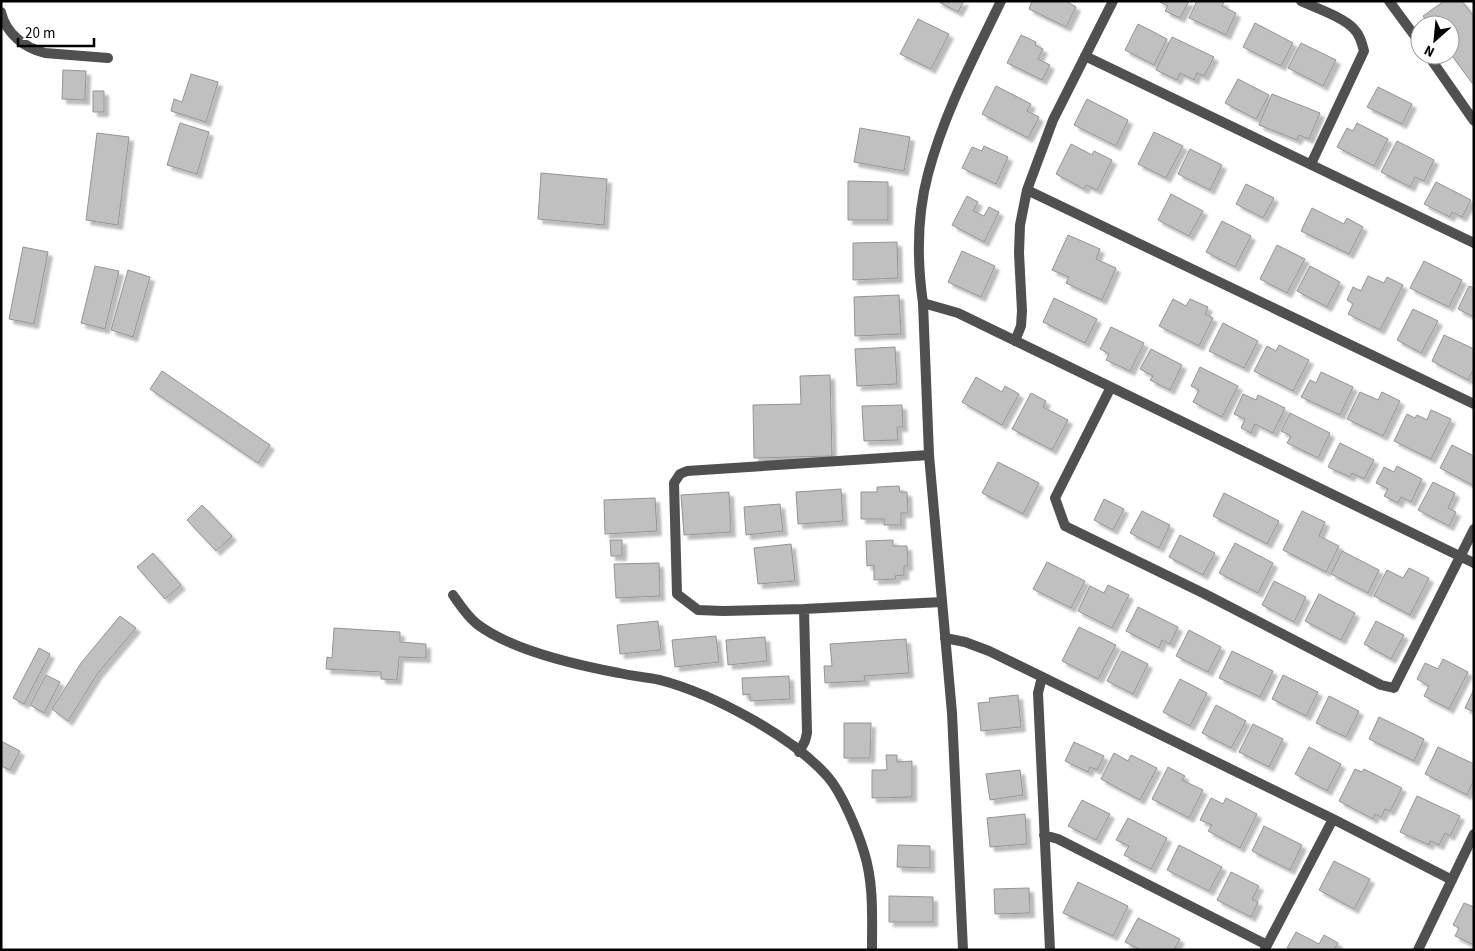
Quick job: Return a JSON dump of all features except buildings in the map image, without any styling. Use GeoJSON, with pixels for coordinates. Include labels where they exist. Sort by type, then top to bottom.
{"type":"FeatureCollection","features":[{"type":"Feature","properties":{"kind":"street"},"geometry":{"type":"LineString","coordinates":[[963,950],[952,713],[929,455],[923,303],[920,284],[921,215],[928,174],[948,114],[1001,1]]}},
{"type":"Feature","properties":{"kind":"street"},"geometry":{"type":"LineString","coordinates":[[1015,341],[1022,319],[1019,253],[1020,225],[1028,190],[1053,120],[1113,1]]}},
{"type":"Feature","properties":{"kind":"street"},"geometry":{"type":"LineString","coordinates":[[1301,1],[1343,21],[1354,29],[1364,50],[1311,164]]}},
{"type":"Feature","properties":{"kind":"street"},"geometry":{"type":"LineString","coordinates":[[1389,1],[1410,30]]}},
{"type":"Feature","properties":{"kind":"street"},"geometry":{"type":"LineString","coordinates":[[1,12],[11,33],[35,51],[45,54],[108,58]]}},
{"type":"Feature","properties":{"kind":"street"},"geometry":{"type":"LineString","coordinates":[[1085,56],[1474,243]]}},
{"type":"Feature","properties":{"kind":"street"},"geometry":{"type":"LineString","coordinates":[[1435,65],[1474,121]]}},
{"type":"Feature","properties":{"kind":"street"},"geometry":{"type":"LineString","coordinates":[[1028,190],[1474,404]]}},
{"type":"Feature","properties":{"kind":"street"},"geometry":{"type":"LineString","coordinates":[[923,303],[958,313],[1474,563]]}},
{"type":"Feature","properties":{"kind":"street"},"geometry":{"type":"LineString","coordinates":[[1111,387],[1056,498],[1065,526],[1205,594],[1382,685],[1394,688],[1474,529]]}},
{"type":"Feature","properties":{"kind":"street"},"geometry":{"type":"LineString","coordinates":[[929,455],[687,471],[680,474],[674,483],[677,594],[698,610],[804,609],[942,602]]}},
{"type":"Feature","properties":{"kind":"street"},"geometry":{"type":"LineString","coordinates":[[453,595],[477,624],[510,644],[579,665],[659,680],[700,693],[746,716],[799,752],[829,778],[843,802],[862,846],[872,893],[872,950]]}},
{"type":"Feature","properties":{"kind":"street"},"geometry":{"type":"LineString","coordinates":[[799,752],[805,741],[806,733],[804,609]]}},
{"type":"Feature","properties":{"kind":"street"},"geometry":{"type":"LineString","coordinates":[[945,638],[965,642],[1042,677],[1333,819],[1452,880]]}},
{"type":"Feature","properties":{"kind":"street"},"geometry":{"type":"LineString","coordinates":[[1042,677],[1038,693],[1050,950]]}},
{"type":"Feature","properties":{"kind":"street"},"geometry":{"type":"LineString","coordinates":[[1044,835],[1058,839],[1266,947],[1333,819]]}},
{"type":"Feature","properties":{"kind":"street"},"geometry":{"type":"LineString","coordinates":[[1418,950],[1474,834]]}}]}
